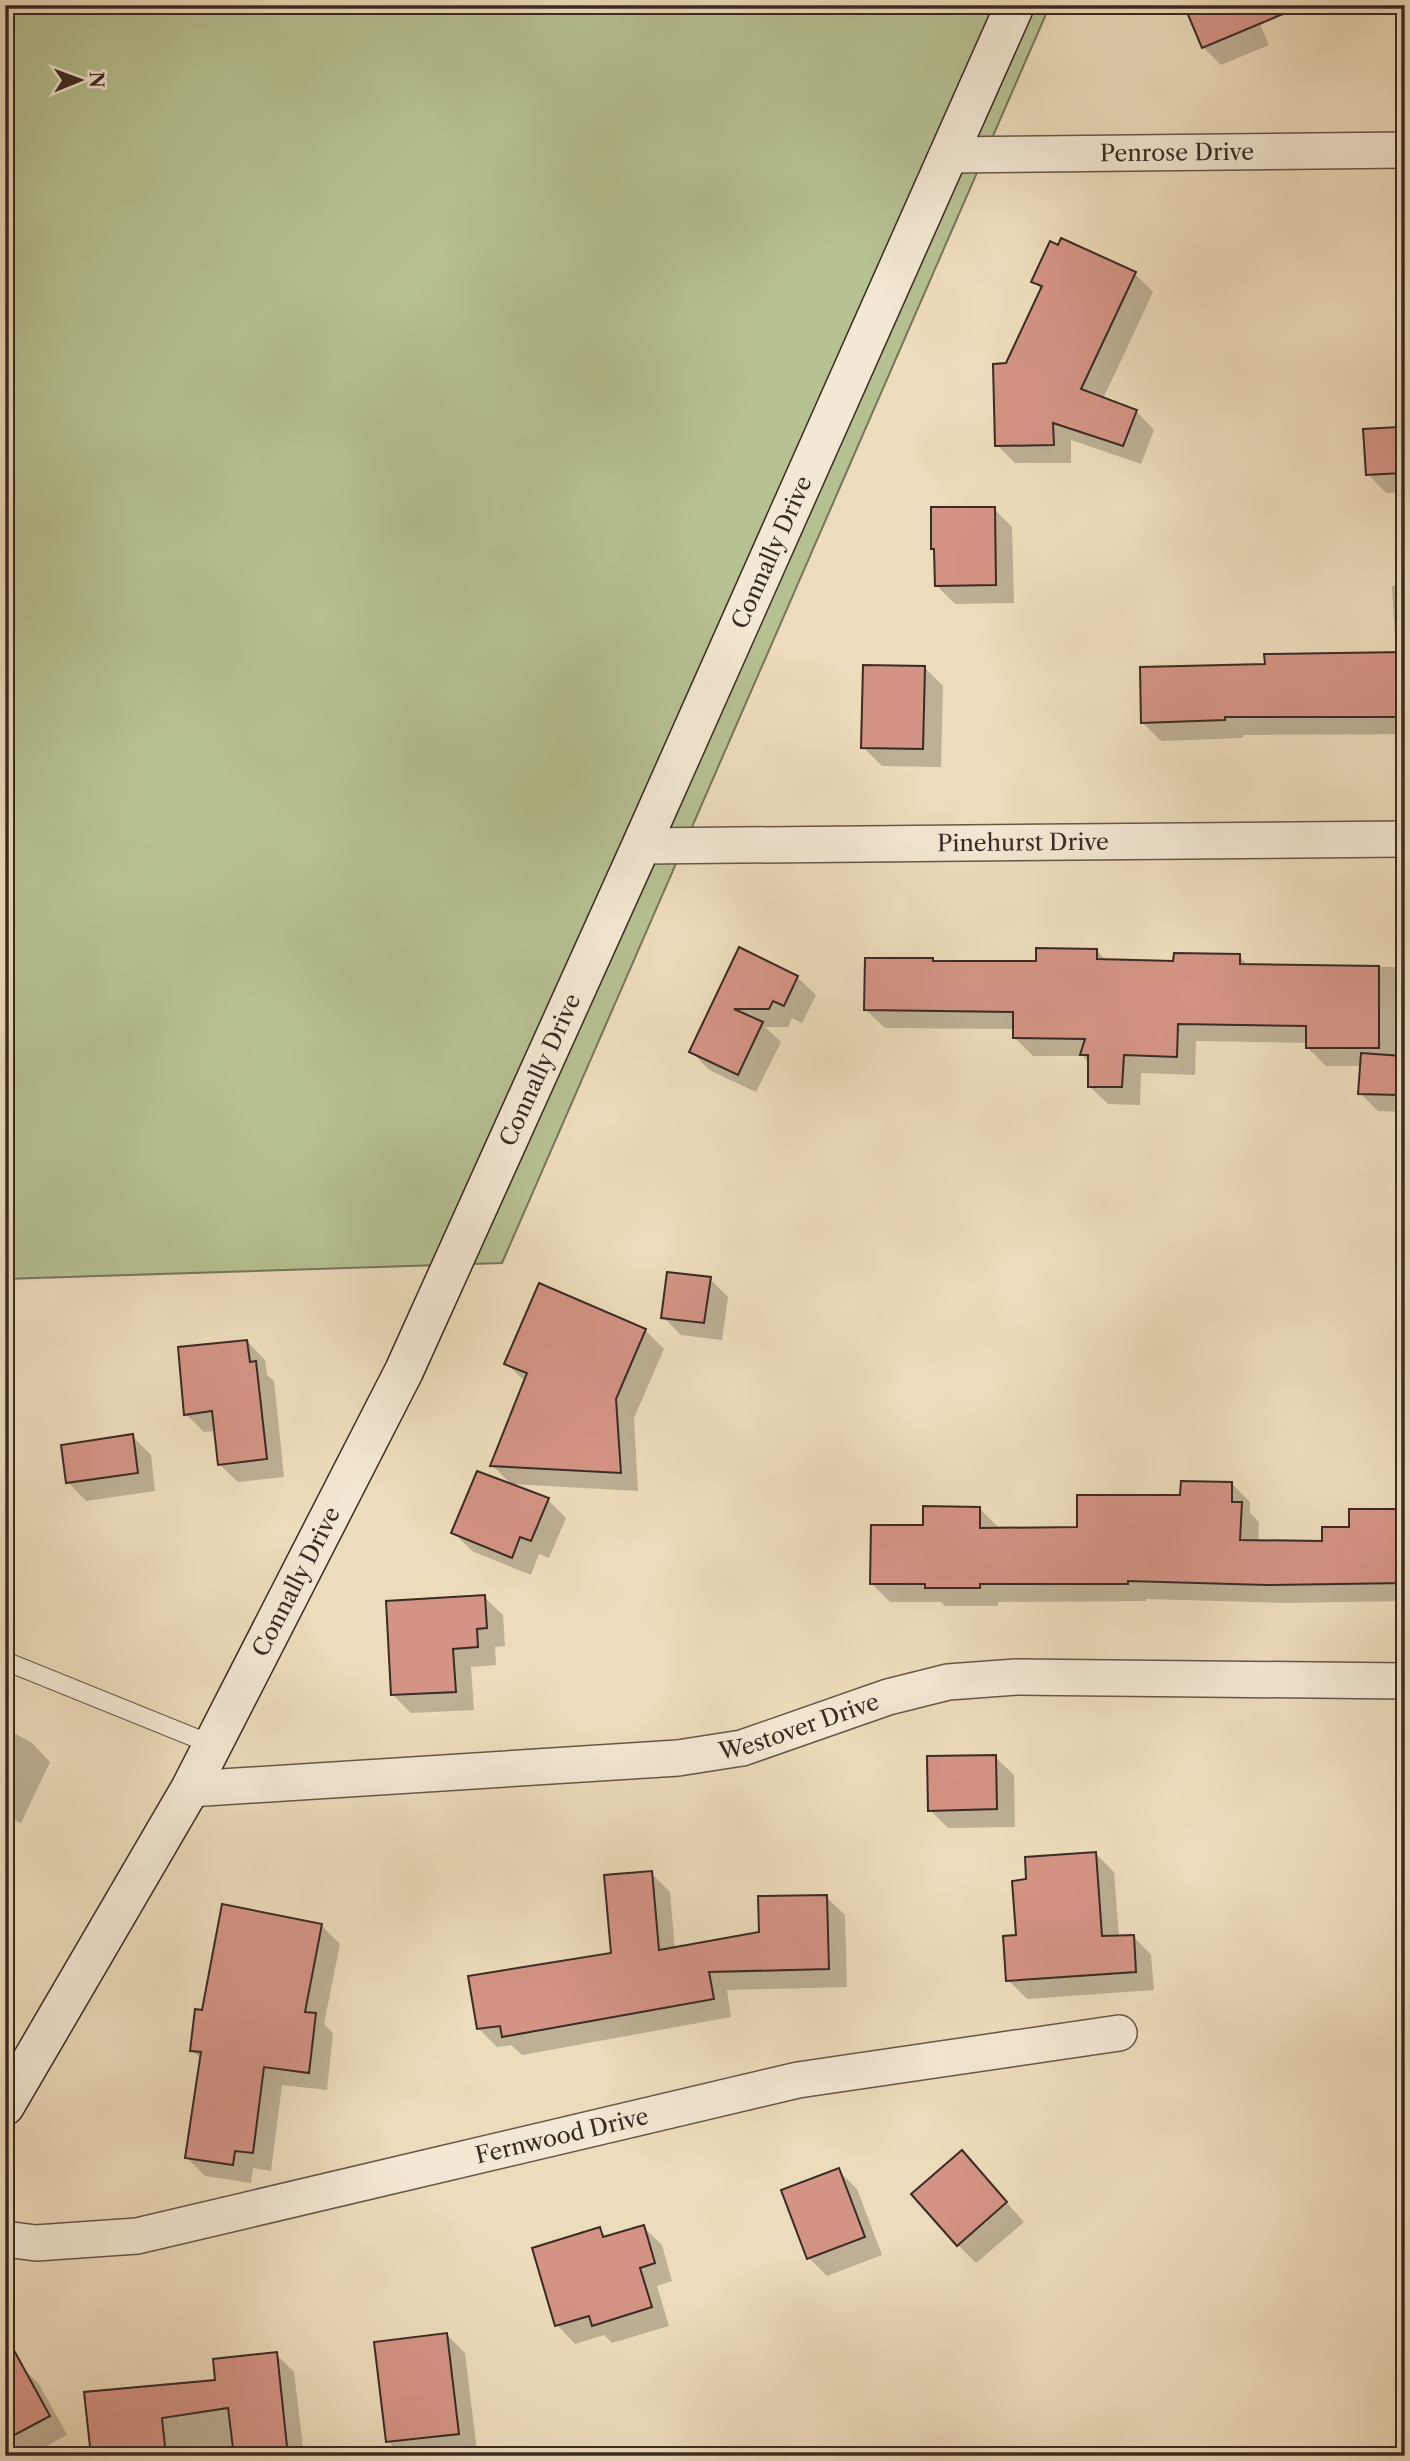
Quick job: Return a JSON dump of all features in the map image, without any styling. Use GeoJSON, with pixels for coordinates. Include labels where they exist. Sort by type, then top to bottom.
{"type":"FeatureCollection","features":[{"type":"Feature","properties":{"kind":"street","name":"Connally Drive"},"geometry":{"type":"LineString","coordinates":[[5,2106],[190,1789],[404,1371],[1015,5]]}},
{"type":"Feature","properties":{"kind":"street","name":"Penrose Drive"},"geometry":{"type":"LineString","coordinates":[[948,155],[1405,150]]}},
{"type":"Feature","properties":{"kind":"street","name":"Pinehurst Drive"},"geometry":{"type":"LineString","coordinates":[[641,846],[1405,839]]}},
{"type":"Feature","properties":{"kind":"street","name":"Westover Drive"},"geometry":{"type":"LineString","coordinates":[[190,1789],[678,1758],[742,1748],[888,1697],[948,1682],[1016,1677],[1405,1681]]}},
{"type":"Feature","properties":{"kind":"street","name":"Fernwood Drive"},"geometry":{"type":"LineString","coordinates":[[5,2239],[36,2243],[137,2236],[798,2080],[1119,2033]]}},
{"type":"Feature","properties":{"kind":"lane"},"geometry":{"type":"LineString","coordinates":[[5,1661],[213,1745]]}},
{"type":"Feature","properties":{"kind":"green space"},"geometry":{"type":"Polygon","coordinates":[[[5,5],[1050,5],[502,1263],[5,1279],[5,5]]]}},
{"type":"Feature","properties":{"kind":"building"},"geometry":{"type":"Polygon","coordinates":[[[1184,5],[1302,5],[1302,6],[1202,48],[1184,5]]]}},
{"type":"Feature","properties":{"kind":"building"},"geometry":{"type":"Polygon","coordinates":[[[1061,238],[1136,272],[1081,389],[1137,410],[1123,446],[1053,423],[1054,445],[995,446],[993,364],[1006,363],[1042,286],[1031,282],[1050,241],[1058,245],[1061,238]]]}},
{"type":"Feature","properties":{"kind":"building"},"geometry":{"type":"Polygon","coordinates":[[[1399,427],[1402,473],[1366,475],[1363,429],[1399,427]]]}},
{"type":"Feature","properties":{"kind":"building"},"geometry":{"type":"Polygon","coordinates":[[[931,507],[995,507],[996,585],[935,586],[934,549],[931,549],[931,507]]]}},
{"type":"Feature","properties":{"kind":"building"},"geometry":{"type":"Polygon","coordinates":[[[1405,652],[1405,717],[1225,717],[1225,720],[1141,723],[1140,667],[1265,664],[1264,654],[1405,652]]]}},
{"type":"Feature","properties":{"kind":"building"},"geometry":{"type":"Polygon","coordinates":[[[863,665],[925,666],[923,749],[861,748],[863,665]]]}},
{"type":"Feature","properties":{"kind":"building"},"geometry":{"type":"Polygon","coordinates":[[[739,947],[798,976],[784,1006],[773,1001],[769,1009],[734,1009],[763,1022],[738,1075],[689,1052],[739,947]]]}},
{"type":"Feature","properties":{"kind":"building"},"geometry":{"type":"Polygon","coordinates":[[[1036,948],[1097,949],[1097,959],[1173,961],[1174,953],[1240,954],[1240,964],[1379,966],[1379,1048],[1306,1048],[1306,1026],[1178,1024],[1177,1057],[1124,1055],[1122,1087],[1088,1087],[1088,1055],[1080,1055],[1085,1039],[1013,1038],[1013,1012],[864,1010],[865,958],[1036,961],[1036,948]]]}},
{"type":"Feature","properties":{"kind":"building"},"geometry":{"type":"Polygon","coordinates":[[[1361,1053],[1402,1056],[1400,1095],[1358,1094],[1361,1053]]]}},
{"type":"Feature","properties":{"kind":"building"},"geometry":{"type":"Polygon","coordinates":[[[667,1272],[711,1277],[704,1323],[661,1318],[667,1272]]]}},
{"type":"Feature","properties":{"kind":"building"},"geometry":{"type":"Polygon","coordinates":[[[539,1283],[646,1329],[616,1399],[621,1473],[490,1466],[527,1373],[504,1364],[539,1283]]]}},
{"type":"Feature","properties":{"kind":"building"},"geometry":{"type":"Polygon","coordinates":[[[247,1340],[250,1362],[256,1361],[267,1459],[218,1465],[212,1411],[184,1415],[178,1347],[247,1340]]]}},
{"type":"Feature","properties":{"kind":"building"},"geometry":{"type":"Polygon","coordinates":[[[133,1434],[138,1473],[66,1483],[61,1445],[133,1434]]]}},
{"type":"Feature","properties":{"kind":"building"},"geometry":{"type":"Polygon","coordinates":[[[477,1471],[549,1498],[531,1541],[520,1537],[512,1558],[451,1533],[477,1471]]]}},
{"type":"Feature","properties":{"kind":"building"},"geometry":{"type":"Polygon","coordinates":[[[1181,1481],[1232,1482],[1232,1502],[1242,1502],[1240,1540],[1322,1541],[1322,1527],[1349,1527],[1349,1509],[1405,1509],[1405,1583],[1267,1585],[1128,1581],[1128,1584],[980,1584],[980,1588],[870,1584],[871,1525],[923,1525],[923,1506],[980,1507],[980,1528],[1077,1527],[1077,1495],[1180,1495],[1181,1481]]]}},
{"type":"Feature","properties":{"kind":"building"},"geometry":{"type":"Polygon","coordinates":[[[485,1595],[487,1628],[477,1629],[478,1647],[453,1649],[456,1692],[391,1695],[386,1601],[485,1595]]]}},
{"type":"Feature","properties":{"kind":"building"},"geometry":{"type":"Polygon","coordinates":[[[996,1755],[997,1809],[928,1811],[927,1756],[996,1755]]]}},
{"type":"Feature","properties":{"kind":"building"},"geometry":{"type":"Polygon","coordinates":[[[1096,1852],[1102,1936],[1134,1935],[1136,1972],[1006,1981],[1003,1936],[1016,1935],[1012,1881],[1026,1879],[1025,1857],[1096,1852]]]}},
{"type":"Feature","properties":{"kind":"building"},"geometry":{"type":"Polygon","coordinates":[[[652,1871],[659,1950],[759,1932],[758,1896],[827,1895],[829,1969],[709,1972],[714,1999],[502,2037],[500,2026],[477,2029],[468,1976],[611,1953],[604,1875],[652,1871]]]}},
{"type":"Feature","properties":{"kind":"building"},"geometry":{"type":"Polygon","coordinates":[[[222,1904],[322,1924],[305,2012],[316,2013],[309,2073],[264,2067],[253,2153],[235,2151],[233,2165],[185,2158],[201,2052],[190,2051],[195,2009],[202,2010],[222,1904]]]}},
{"type":"Feature","properties":{"kind":"building"},"geometry":{"type":"Polygon","coordinates":[[[962,2150],[1007,2202],[957,2246],[911,2194],[962,2150]]]}},
{"type":"Feature","properties":{"kind":"building"},"geometry":{"type":"Polygon","coordinates":[[[839,2168],[865,2237],[807,2259],[781,2190],[839,2168]]]}},
{"type":"Feature","properties":{"kind":"building"},"geometry":{"type":"Polygon","coordinates":[[[644,2225],[655,2263],[640,2268],[652,2307],[592,2326],[589,2316],[555,2326],[532,2248],[600,2227],[603,2237],[644,2225]]]}},
{"type":"Feature","properties":{"kind":"building"},"geometry":{"type":"Polygon","coordinates":[[[447,2333],[459,2434],[386,2442],[374,2342],[447,2333]]]}},
{"type":"Feature","properties":{"kind":"building"},"geometry":{"type":"Polygon","coordinates":[[[5,2334],[50,2416],[5,2440],[5,2334]]]}},
{"type":"Feature","properties":{"kind":"building"},"geometry":{"type":"Polygon","coordinates":[[[277,2352],[288,2456],[234,2456],[228,2408],[162,2418],[166,2456],[91,2456],[84,2392],[215,2380],[213,2359],[277,2352]]]}}]}
